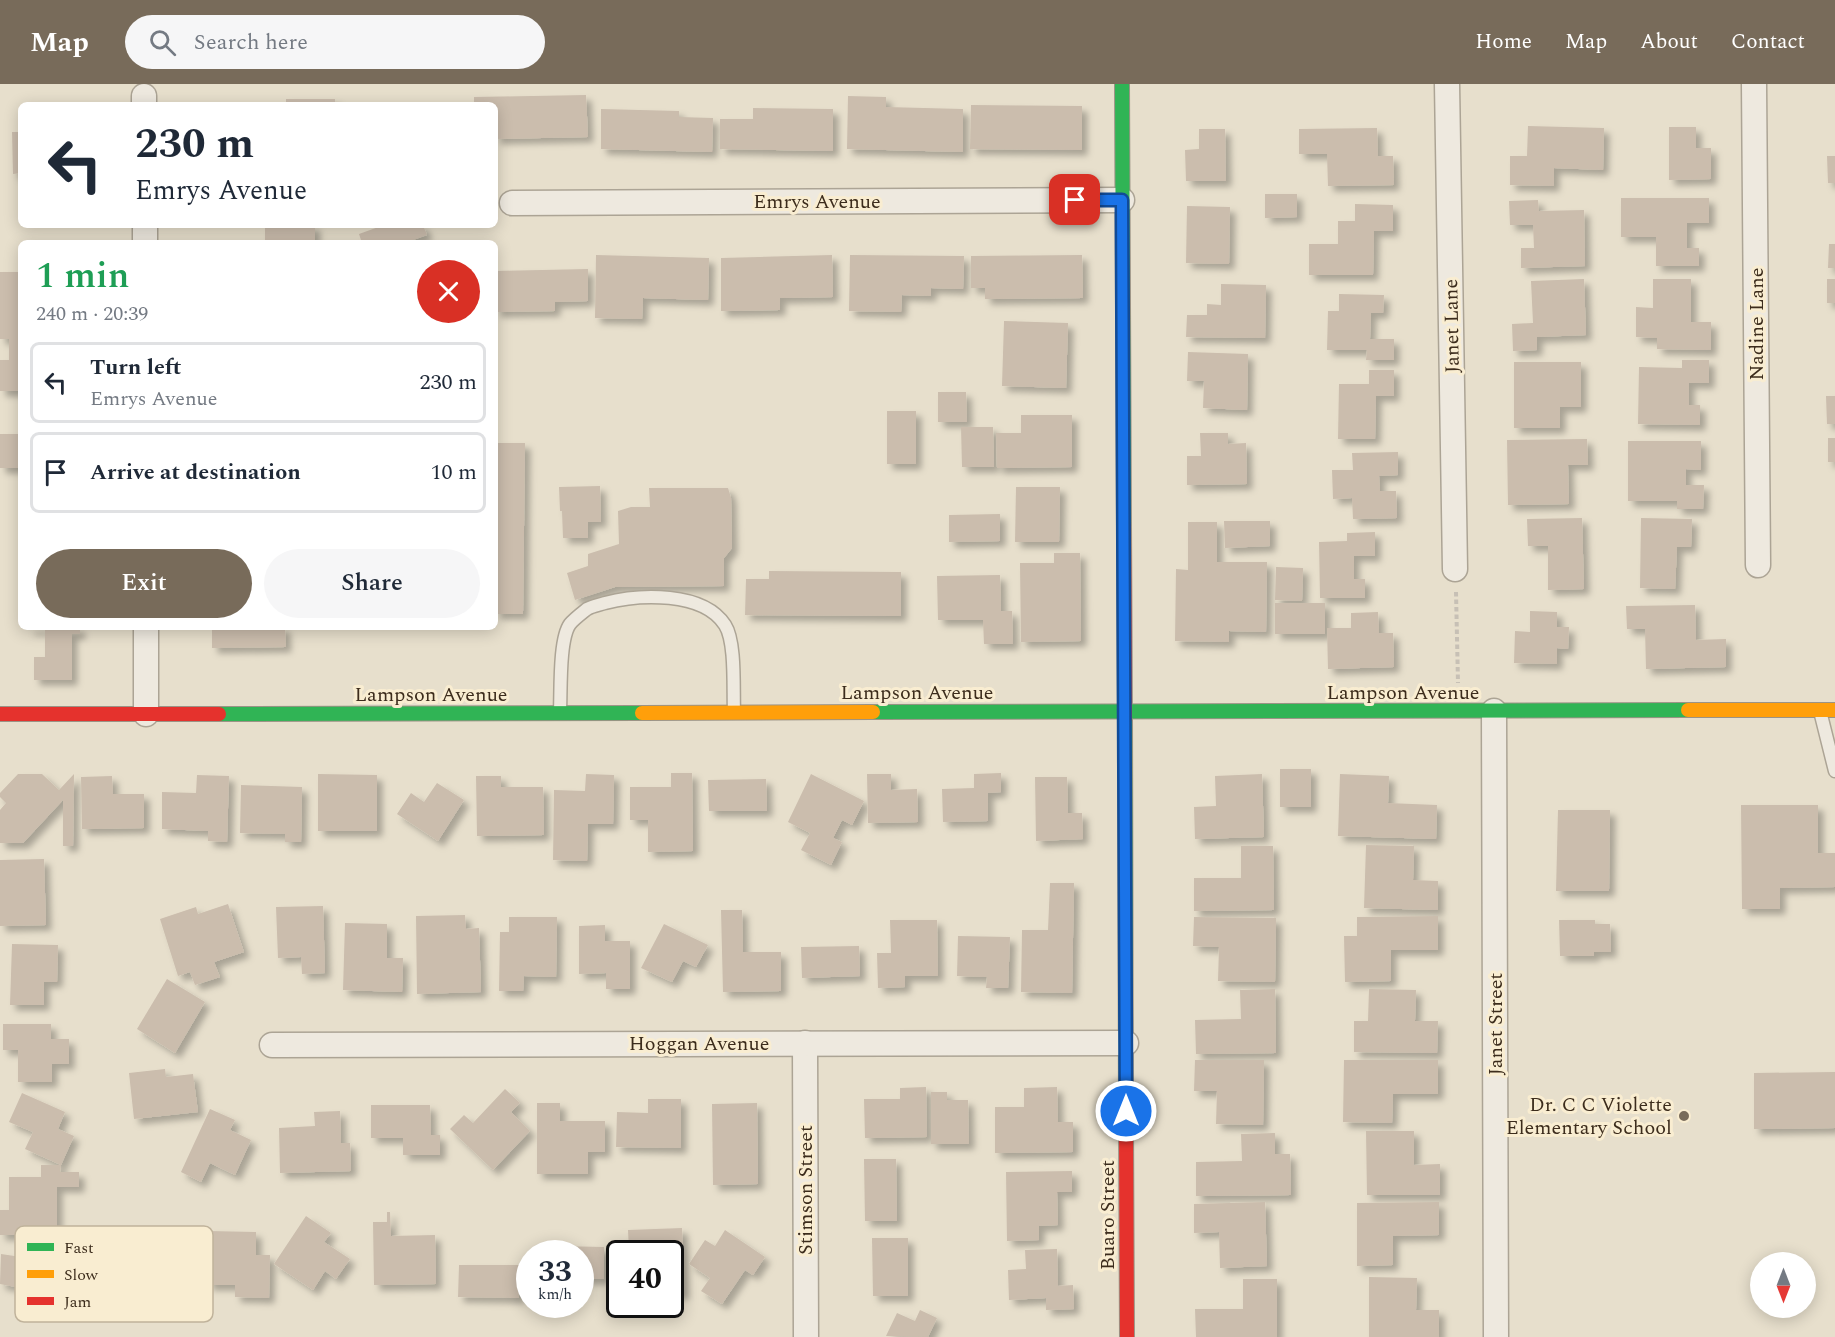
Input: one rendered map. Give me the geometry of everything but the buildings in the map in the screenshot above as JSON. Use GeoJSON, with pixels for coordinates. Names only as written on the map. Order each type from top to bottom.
{"type":"FeatureCollection","features":[{"type":"Feature","properties":{"kind":"street","name":"Buaro Street"},"geometry":{"type":"LineString","coordinates":[[1122,84],[1127,1337]]}},
{"type":"Feature","properties":{"kind":"street","name":"Janet Lane"},"geometry":{"type":"LineString","coordinates":[[1447,84],[1455,569]]}},
{"type":"Feature","properties":{"kind":"street","name":"Nadine Lane"},"geometry":{"type":"LineString","coordinates":[[1754,84],[1758,565]]}},
{"type":"Feature","properties":{"kind":"street","name":"Emrys Avenue"},"geometry":{"type":"LineString","coordinates":[[512,202],[1122,200]]}},
{"type":"Feature","properties":{"kind":"street"},"geometry":{"type":"LineString","coordinates":[[146,630],[147,714]]}},
{"type":"Feature","properties":{"kind":"street","name":"Lampson Avenue"},"geometry":{"type":"LineString","coordinates":[[0,714],[1835,710]]}},
{"type":"Feature","properties":{"kind":"street","name":"Janet Street"},"geometry":{"type":"LineString","coordinates":[[1494,711],[1496,1337]]}},
{"type":"Feature","properties":{"kind":"street","name":"Stimson Street"},"geometry":{"type":"LineString","coordinates":[[805,1043],[806,1337]]}},
{"type":"Feature","properties":{"kind":"street","name":"Hoggan Avenue"},"geometry":{"type":"LineString","coordinates":[[272,1045],[1126,1043]]}},
{"type":"Feature","properties":{"kind":"lane"},"geometry":{"type":"LineString","coordinates":[[560,713],[563,639],[569,625],[589,608],[625,598],[670,598],[694,602],[713,613],[724,624],[731,638],[734,712]]}},
{"type":"Feature","properties":{"kind":"lane"},"geometry":{"type":"LineString","coordinates":[[1820,710],[1835,771]]}},
{"type":"Feature","properties":{"kind":"path"},"geometry":{"type":"LineString","coordinates":[[1455,569],[1458,711]]}},
{"type":"Feature","properties":{"kind":"traffic: fast"},"geometry":{"type":"LineString","coordinates":[[1122,84],[1124,526]]}},
{"type":"Feature","properties":{"kind":"traffic: fast"},"geometry":{"type":"LineString","coordinates":[[873,712],[1688,710]]}},
{"type":"Feature","properties":{"kind":"traffic: fast"},"geometry":{"type":"LineString","coordinates":[[219,714],[642,713]]}},
{"type":"Feature","properties":{"kind":"traffic: fast"},"geometry":{"type":"LineString","coordinates":[[1125,718],[1126,1121]]}},
{"type":"Feature","properties":{"kind":"traffic: slow"},"geometry":{"type":"LineString","coordinates":[[1688,710],[1835,710]]}},
{"type":"Feature","properties":{"kind":"traffic: slow"},"geometry":{"type":"LineString","coordinates":[[642,713],[873,712]]}},
{"type":"Feature","properties":{"kind":"traffic: jam"},"geometry":{"type":"LineString","coordinates":[[1124,526],[1125,718]]}},
{"type":"Feature","properties":{"kind":"traffic: jam"},"geometry":{"type":"LineString","coordinates":[[0,714],[219,714]]}},
{"type":"Feature","properties":{"kind":"traffic: jam"},"geometry":{"type":"LineString","coordinates":[[1126,1121],[1127,1337]]}},
{"type":"Feature","properties":{"kind":"place","name":"Dr. C C Violette Elementary School"},"geometry":{"type":"Point","coordinates":[1684,1116]}},
{"type":"Feature","properties":{"kind":"route"},"geometry":{"type":"LineString","coordinates":[[1075,200],[1122,200],[1126,1111]]}}]}
